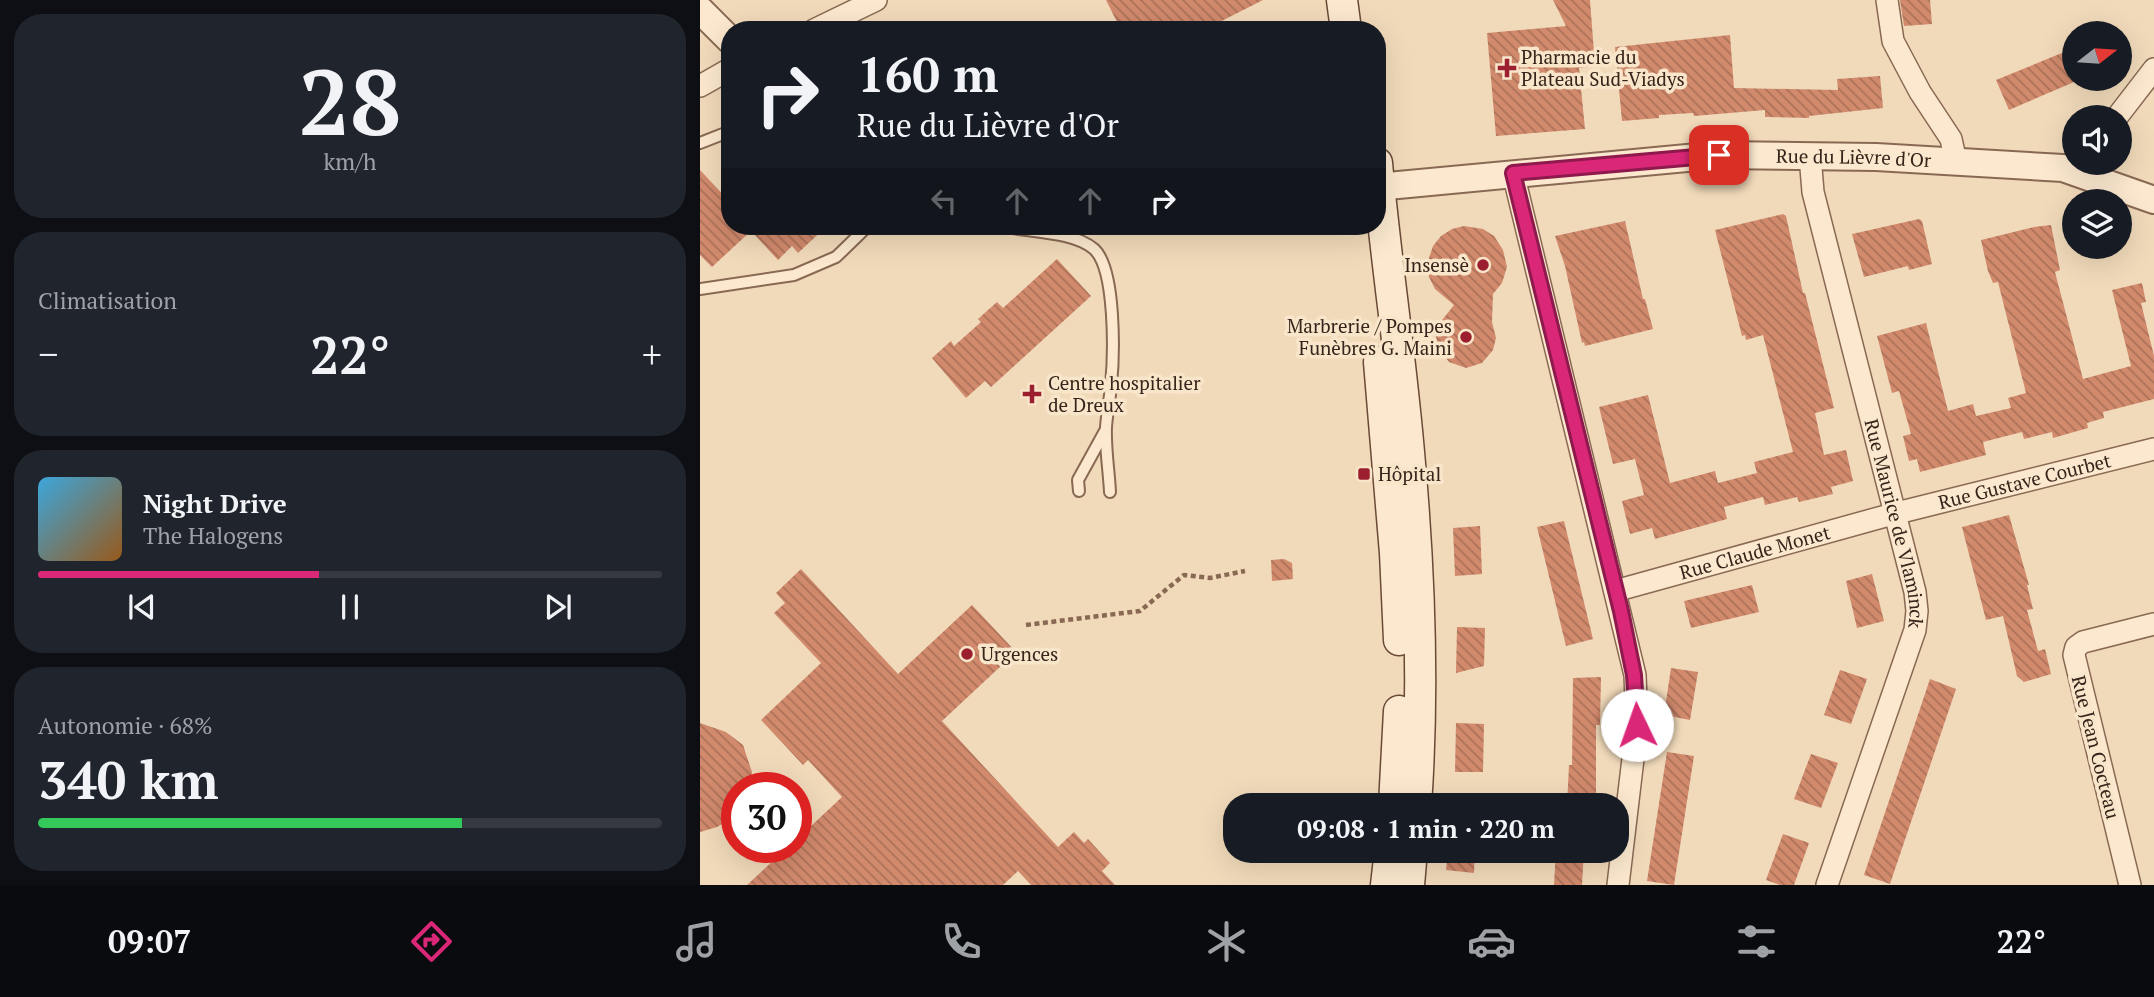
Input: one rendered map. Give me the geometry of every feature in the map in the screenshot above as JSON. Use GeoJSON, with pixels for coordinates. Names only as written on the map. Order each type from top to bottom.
{"type":"FeatureCollection","features":[{"type":"Feature","properties":{"kind":"main road"},"geometry":{"type":"LineString","coordinates":[[1342,0],[1345,21]]}},
{"type":"Feature","properties":{"kind":"main road"},"geometry":{"type":"LineString","coordinates":[[1363,0],[1365,21]]}},
{"type":"Feature","properties":{"kind":"main road"},"geometry":{"type":"LineString","coordinates":[[1366,235],[1388,459],[1397,592],[1400,672],[1395,793]]}},
{"type":"Feature","properties":{"kind":"main road"},"geometry":{"type":"LineString","coordinates":[[1384,235],[1417,553],[1419,704],[1416,793]]}},
{"type":"Feature","properties":{"kind":"main road"},"geometry":{"type":"LineString","coordinates":[[1386,885],[1389,863]]}},
{"type":"Feature","properties":{"kind":"main road"},"geometry":{"type":"LineString","coordinates":[[1409,885],[1411,863]]}},
{"type":"Feature","properties":{"kind":"street"},"geometry":{"type":"LineString","coordinates":[[844,21],[876,0]]}},
{"type":"Feature","properties":{"kind":"street"},"geometry":{"type":"LineString","coordinates":[[1887,0],[1893,41],[1920,92],[1951,139],[1956,162]]}},
{"type":"Feature","properties":{"kind":"street"},"geometry":{"type":"LineString","coordinates":[[700,10],[721,31]]}},
{"type":"Feature","properties":{"kind":"street"},"geometry":{"type":"LineString","coordinates":[[2126,105],[2154,69]]}},
{"type":"Feature","properties":{"kind":"street"},"geometry":{"type":"LineString","coordinates":[[700,86],[721,74]]}},
{"type":"Feature","properties":{"kind":"street","name":"Rue du Lièvre d'Or"},"geometry":{"type":"LineString","coordinates":[[1386,178],[1513,173],[1719,155],[1876,157],[2062,167]]}},
{"type":"Feature","properties":{"kind":"street","name":"Rue Maurice de Vlaminck"},"geometry":{"type":"LineString","coordinates":[[1810,156],[1813,192],[1917,603],[1915,630],[1827,885]]}},
{"type":"Feature","properties":{"kind":"street"},"geometry":{"type":"LineString","coordinates":[[1513,173],[1634,675],[1637,725],[1618,885]]}},
{"type":"Feature","properties":{"kind":"street","name":"Rue du Lièvre d'Or"},"geometry":{"type":"LineString","coordinates":[[2099,175],[2154,200]]}},
{"type":"Feature","properties":{"kind":"street","name":"Rue Gustave Courbet"},"geometry":{"type":"LineString","coordinates":[[1893,514],[2154,449]]}},
{"type":"Feature","properties":{"kind":"street","name":"Rue Claude Monet"},"geometry":{"type":"LineString","coordinates":[[1615,591],[1893,514]]}},
{"type":"Feature","properties":{"kind":"street","name":"Rue Jean Cocteau"},"geometry":{"type":"LineString","coordinates":[[2130,885],[2074,655],[2076,647],[2083,642],[2154,624]]}},
{"type":"Feature","properties":{"kind":"lane"},"geometry":{"type":"LineString","coordinates":[[700,143],[721,135]]}},
{"type":"Feature","properties":{"kind":"lane"},"geometry":{"type":"LineString","coordinates":[[700,289],[794,275],[835,257],[858,235]]}},
{"type":"Feature","properties":{"kind":"lane"},"geometry":{"type":"LineString","coordinates":[[1056,235],[1068,237],[1094,249],[1103,260],[1111,296],[1112,383],[1106,428],[1110,492]]}},
{"type":"Feature","properties":{"kind":"lane"},"geometry":{"type":"LineString","coordinates":[[1079,491],[1078,480],[1106,428]]}},
{"type":"Feature","properties":{"kind":"lane"},"geometry":{"type":"LineString","coordinates":[[1396,885],[1398,863]]}},
{"type":"Feature","properties":{"kind":"path"},"geometry":{"type":"LineString","coordinates":[[1026,625],[1140,611],[1184,575],[1210,578],[1245,571]]}},
{"type":"Feature","properties":{"kind":"building"},"geometry":{"type":"Polygon","coordinates":[[[1106,0],[1263,0],[1222,21],[1116,21],[1106,0]]]}},
{"type":"Feature","properties":{"kind":"building"},"geometry":{"type":"Polygon","coordinates":[[[1553,0],[1590,0],[1595,66],[1579,68],[1585,129],[1496,136],[1487,33],[1566,26],[1553,0]]]}},
{"type":"Feature","properties":{"kind":"building"},"geometry":{"type":"Polygon","coordinates":[[[1900,0],[1930,0],[1932,24],[1904,26],[1900,0]]]}},
{"type":"Feature","properties":{"kind":"building"},"geometry":{"type":"Polygon","coordinates":[[[1730,35],[1734,88],[1838,90],[1837,79],[1880,76],[1883,108],[1809,118],[1765,117],[1765,110],[1694,116],[1693,113],[1659,115],[1659,118],[1622,121],[1615,47],[1730,35]]]}},
{"type":"Feature","properties":{"kind":"building"},"geometry":{"type":"Polygon","coordinates":[[[2062,53],[2062,87],[2009,110],[1996,80],[2062,53]]]}},
{"type":"Feature","properties":{"kind":"building"},"geometry":{"type":"Polygon","coordinates":[[[700,170],[721,192],[721,235],[747,235],[712,267],[700,255],[700,170]]]}},
{"type":"Feature","properties":{"kind":"building"},"geometry":{"type":"Polygon","coordinates":[[[1783,214],[1786,216],[1803,293],[1834,408],[1815,413],[1824,455],[1846,450],[1853,481],[1831,487],[1833,494],[1799,502],[1797,497],[1765,505],[1763,497],[1724,507],[1727,519],[1655,539],[1652,528],[1630,534],[1622,501],[1644,495],[1635,459],[1613,464],[1599,407],[1648,395],[1670,483],[1715,471],[1718,483],[1757,473],[1754,462],[1793,452],[1763,335],[1746,340],[1745,335],[1742,336],[1715,230],[1783,214]]]}},
{"type":"Feature","properties":{"kind":"building"},"geometry":{"type":"Polygon","coordinates":[[[1919,219],[1922,221],[1932,264],[1909,270],[1908,266],[1864,277],[1852,234],[1919,219]]]}},
{"type":"Feature","properties":{"kind":"building"},"geometry":{"type":"Polygon","coordinates":[[[1625,221],[1643,299],[1653,329],[1585,346],[1584,342],[1582,343],[1565,266],[1555,236],[1625,221]]]}},
{"type":"Feature","properties":{"kind":"building"},"geometry":{"type":"Polygon","coordinates":[[[2051,225],[2060,270],[2055,272],[2083,379],[2131,366],[2112,290],[2142,283],[2146,302],[2141,303],[2154,356],[2154,399],[2103,412],[2104,418],[2087,423],[2088,428],[2053,438],[2052,432],[2024,439],[2022,432],[1983,442],[1986,455],[1920,472],[1917,459],[1909,461],[1903,436],[1911,434],[1899,391],[1892,393],[1877,336],[1926,323],[1948,411],[1973,404],[1976,416],[2011,408],[2008,398],[2026,393],[1998,282],[1993,283],[1988,271],[1981,240],[2051,225]]]}},
{"type":"Feature","properties":{"kind":"building"},"geometry":{"type":"Polygon","coordinates":[[[1464,226],[1483,229],[1494,236],[1503,250],[1507,267],[1502,283],[1493,294],[1492,322],[1496,338],[1493,350],[1482,363],[1466,368],[1449,362],[1438,348],[1436,336],[1439,324],[1454,305],[1435,289],[1427,264],[1433,246],[1441,236],[1464,226]]]}},
{"type":"Feature","properties":{"kind":"building"},"geometry":{"type":"Polygon","coordinates":[[[755,235],[817,235],[798,253],[792,246],[778,260],[755,235]]]}},
{"type":"Feature","properties":{"kind":"building"},"geometry":{"type":"Polygon","coordinates":[[[1057,259],[1091,296],[991,387],[985,381],[966,398],[932,358],[951,341],[954,346],[981,322],[978,319],[997,302],[1003,308],[1057,259]]]}},
{"type":"Feature","properties":{"kind":"building"},"geometry":{"type":"Polygon","coordinates":[[[2009,515],[2029,585],[2033,609],[2027,610],[2038,651],[2045,649],[2051,674],[2024,682],[2017,676],[2003,616],[1986,620],[1962,527],[2009,515]]]}},
{"type":"Feature","properties":{"kind":"building"},"geometry":{"type":"Polygon","coordinates":[[[1564,521],[1593,639],[1566,646],[1537,527],[1564,521]]]}},
{"type":"Feature","properties":{"kind":"building"},"geometry":{"type":"Polygon","coordinates":[[[1480,526],[1482,574],[1455,576],[1453,528],[1480,526]]]}},
{"type":"Feature","properties":{"kind":"building"},"geometry":{"type":"Polygon","coordinates":[[[1284,559],[1292,563],[1293,579],[1272,581],[1271,560],[1284,559]]]}},
{"type":"Feature","properties":{"kind":"building"},"geometry":{"type":"Polygon","coordinates":[[[801,569],[898,674],[972,605],[1016,652],[942,721],[1058,847],[1074,832],[1084,843],[1088,839],[1110,863],[1102,871],[1115,885],[1031,885],[1018,871],[1003,885],[747,885],[771,863],[812,863],[812,825],[842,797],[808,760],[803,765],[761,720],[821,663],[774,613],[785,603],[776,593],[801,569]]]}},
{"type":"Feature","properties":{"kind":"building"},"geometry":{"type":"Polygon","coordinates":[[[1872,574],[1884,621],[1857,628],[1846,581],[1872,574]]]}},
{"type":"Feature","properties":{"kind":"building"},"geometry":{"type":"Polygon","coordinates":[[[1752,585],[1759,612],[1691,628],[1684,601],[1752,585]]]}},
{"type":"Feature","properties":{"kind":"building"},"geometry":{"type":"Polygon","coordinates":[[[1457,627],[1485,628],[1484,666],[1456,673],[1457,627]]]}},
{"type":"Feature","properties":{"kind":"building"},"geometry":{"type":"Polygon","coordinates":[[[1671,668],[1698,672],[1690,720],[1664,715],[1671,668]]]}},
{"type":"Feature","properties":{"kind":"building"},"geometry":{"type":"Polygon","coordinates":[[[1840,670],[1867,679],[1851,724],[1824,715],[1840,670]]]}},
{"type":"Feature","properties":{"kind":"building"},"geometry":{"type":"Polygon","coordinates":[[[1601,677],[1600,725],[1596,725],[1596,793],[1568,793],[1569,765],[1572,765],[1573,678],[1601,677]]]}},
{"type":"Feature","properties":{"kind":"building"},"geometry":{"type":"Polygon","coordinates":[[[1930,679],[1956,689],[1890,884],[1864,875],[1930,679]]]}},
{"type":"Feature","properties":{"kind":"building"},"geometry":{"type":"Polygon","coordinates":[[[700,723],[726,732],[743,745],[752,772],[721,772],[721,825],[700,832],[700,723]]]}},
{"type":"Feature","properties":{"kind":"building"},"geometry":{"type":"Polygon","coordinates":[[[1456,723],[1484,724],[1483,772],[1455,772],[1456,723]]]}},
{"type":"Feature","properties":{"kind":"building"},"geometry":{"type":"Polygon","coordinates":[[[1667,752],[1694,756],[1674,885],[1647,881],[1667,752]]]}},
{"type":"Feature","properties":{"kind":"building"},"geometry":{"type":"Polygon","coordinates":[[[1811,754],[1838,763],[1821,808],[1794,799],[1811,754]]]}},
{"type":"Feature","properties":{"kind":"building"},"geometry":{"type":"Polygon","coordinates":[[[1783,834],[1809,843],[1794,885],[1780,885],[1766,880],[1783,834]]]}},
{"type":"Feature","properties":{"kind":"building"},"geometry":{"type":"Polygon","coordinates":[[[1447,863],[1474,863],[1474,873],[1446,870],[1447,863]]]}},
{"type":"Feature","properties":{"kind":"building"},"geometry":{"type":"Polygon","coordinates":[[[1555,863],[1583,863],[1582,885],[1554,885],[1555,863]]]}},
{"type":"Feature","properties":{"kind":"place","name":"Pharmacie du Plateau Sud-Viadys"},"geometry":{"type":"Point","coordinates":[1507,68]}},
{"type":"Feature","properties":{"kind":"place","name":"Insensè"},"geometry":{"type":"Point","coordinates":[1483,265]}},
{"type":"Feature","properties":{"kind":"place","name":"Marbrerie / Pompes Funèbres G. Maini"},"geometry":{"type":"Point","coordinates":[1466,337]}},
{"type":"Feature","properties":{"kind":"place","name":"Centre hospitalier de Dreux"},"geometry":{"type":"Point","coordinates":[1032,394]}},
{"type":"Feature","properties":{"kind":"place","name":"Hôpital"},"geometry":{"type":"Point","coordinates":[1364,474]}},
{"type":"Feature","properties":{"kind":"place","name":"Urgences"},"geometry":{"type":"Point","coordinates":[967,654]}},
{"type":"Feature","properties":{"kind":"route"},"geometry":{"type":"LineString","coordinates":[[1637,725],[1634,675],[1621,611],[1513,173],[1719,155]]}}]}
